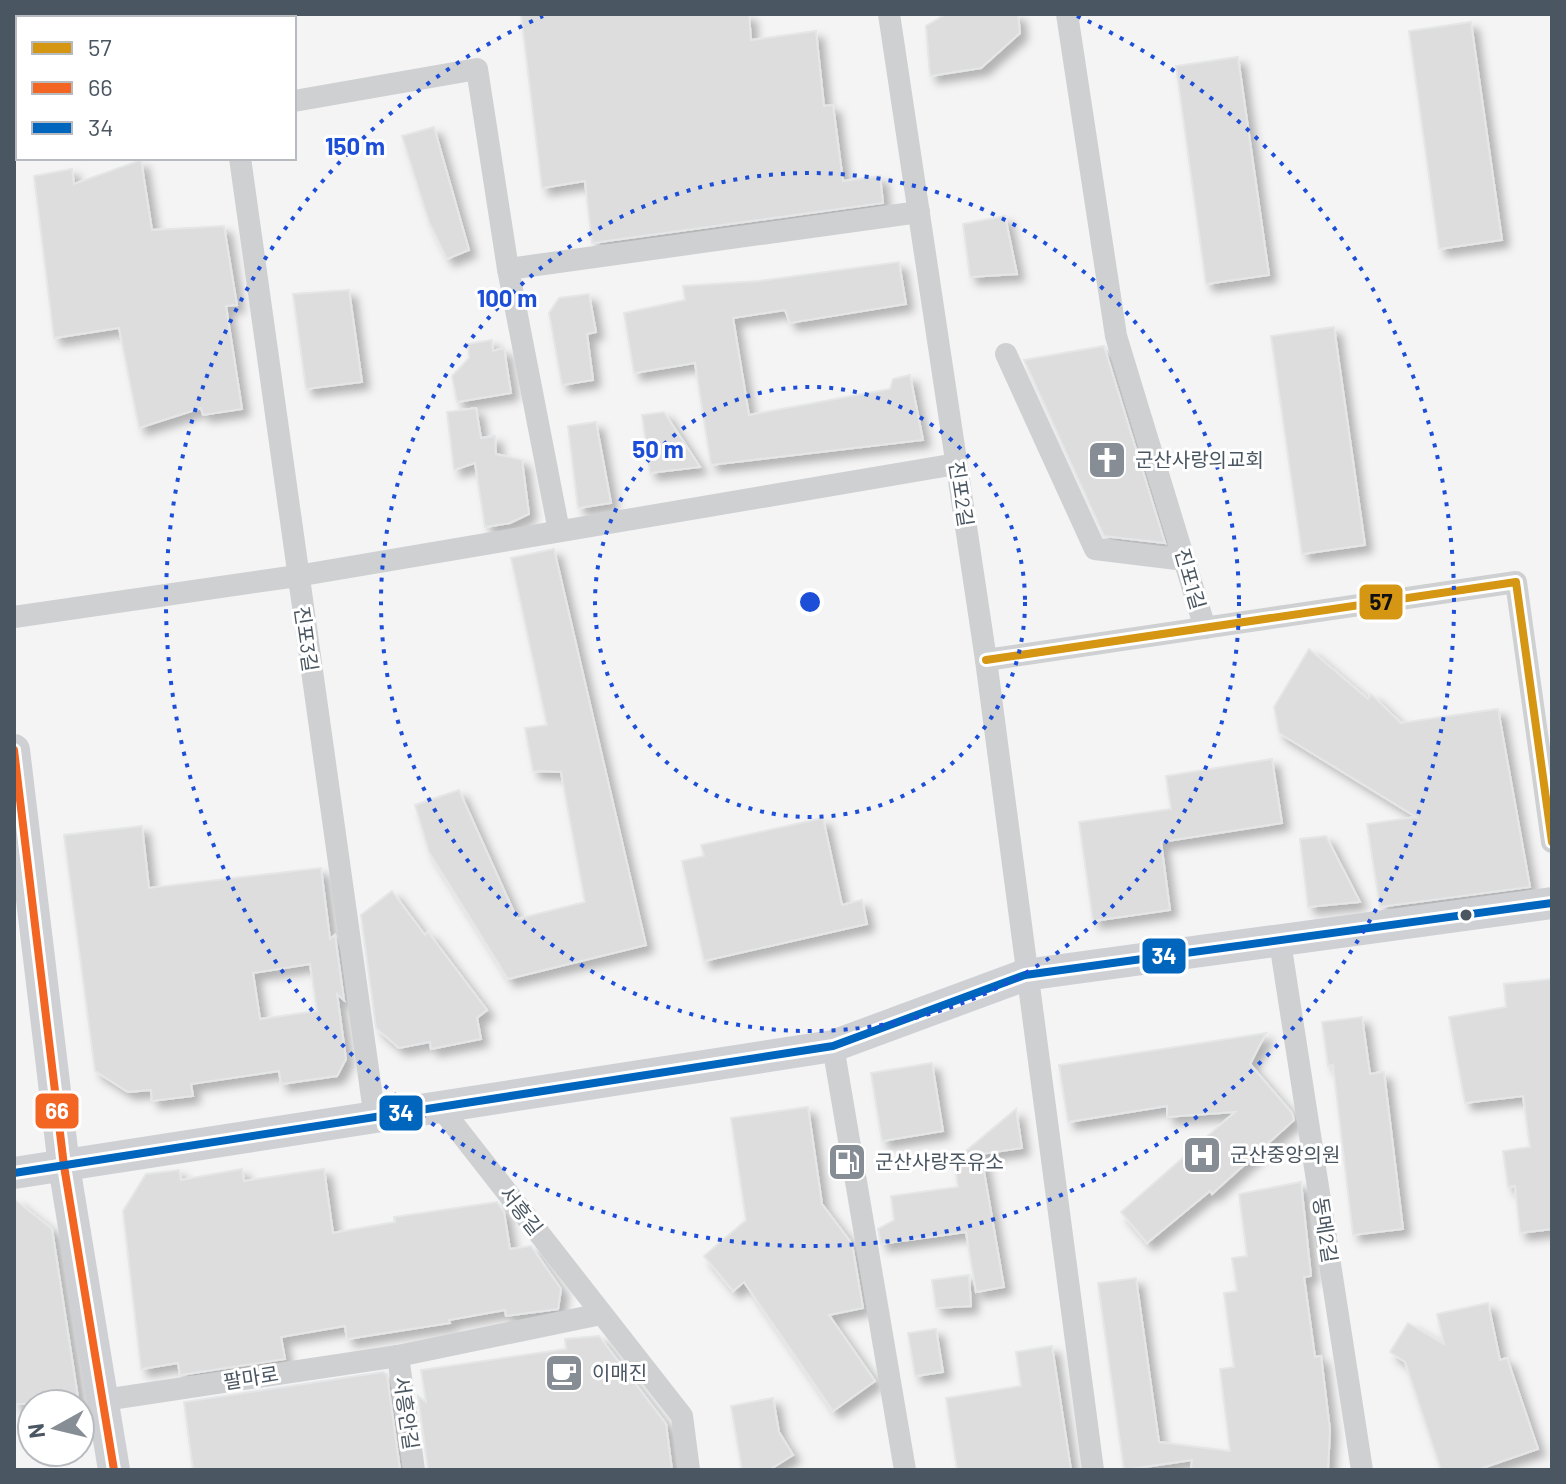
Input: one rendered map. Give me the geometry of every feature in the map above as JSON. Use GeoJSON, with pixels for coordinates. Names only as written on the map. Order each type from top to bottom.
{"type":"FeatureCollection","features":[{"type":"Feature","properties":{"kind":"street","name":"진포2길"},"geometry":{"type":"LineString","coordinates":[[889,14],[986,660],[1025,975],[1093,1470]]}},
{"type":"Feature","properties":{"kind":"street","name":"진포1길"},"geometry":{"type":"LineString","coordinates":[[1067,14],[1116,336],[1205,628],[1516,582],[1552,842]]}},
{"type":"Feature","properties":{"kind":"street"},"geometry":{"type":"LineString","coordinates":[[296,101],[477,69],[508,269],[559,531]]}},
{"type":"Feature","properties":{"kind":"street","name":"진포3길"},"geometry":{"type":"LineString","coordinates":[[240,160],[375,1119]]}},
{"type":"Feature","properties":{"kind":"street"},"geometry":{"type":"LineString","coordinates":[[508,269],[919,212]]}},
{"type":"Feature","properties":{"kind":"street"},"geometry":{"type":"LineString","coordinates":[[1006,354],[1095,549],[1185,560]]}},
{"type":"Feature","properties":{"kind":"street"},"geometry":{"type":"LineString","coordinates":[[14,617],[297,576],[956,464]]}},
{"type":"Feature","properties":{"kind":"street"},"geometry":{"type":"LineString","coordinates":[[986,660],[1205,628]]}},
{"type":"Feature","properties":{"kind":"street"},"geometry":{"type":"LineString","coordinates":[[14,750],[64,1166],[114,1470]]}},
{"type":"Feature","properties":{"kind":"street"},"geometry":{"type":"LineString","coordinates":[[14,1173],[833,1046],[1025,975],[1552,903]]}},
{"type":"Feature","properties":{"kind":"street","name":"동메2길"},"geometry":{"type":"LineString","coordinates":[[1280,942],[1362,1470]]}},
{"type":"Feature","properties":{"kind":"street"},"geometry":{"type":"LineString","coordinates":[[833,1046],[905,1470]]}},
{"type":"Feature","properties":{"kind":"street","name":"서흥길"},"geometry":{"type":"LineString","coordinates":[[441,1108],[682,1416],[689,1470]]}},
{"type":"Feature","properties":{"kind":"street"},"geometry":{"type":"LineString","coordinates":[[398,1356],[601,1314]]}},
{"type":"Feature","properties":{"kind":"street","name":"팔마로"},"geometry":{"type":"LineString","coordinates":[[104,1400],[398,1356]]}},
{"type":"Feature","properties":{"kind":"street","name":"서흥안길"},"geometry":{"type":"LineString","coordinates":[[398,1356],[414,1470]]}},
{"type":"Feature","properties":{"kind":"building"},"geometry":{"type":"Polygon","coordinates":[[[521,14],[749,14],[751,40],[816,31],[824,106],[833,105],[843,181],[880,176],[883,203],[592,243],[585,181],[542,188],[521,14]]]}},
{"type":"Feature","properties":{"kind":"building"},"geometry":{"type":"Polygon","coordinates":[[[946,14],[1018,14],[1020,33],[981,68],[930,76],[926,26],[946,14]]]}},
{"type":"Feature","properties":{"kind":"building"},"geometry":{"type":"Polygon","coordinates":[[[1471,22],[1502,240],[1439,249],[1409,31],[1471,22]]]}},
{"type":"Feature","properties":{"kind":"building"},"geometry":{"type":"Polygon","coordinates":[[[1238,57],[1269,275],[1206,284],[1176,66],[1238,57]]]}},
{"type":"Feature","properties":{"kind":"building"},"geometry":{"type":"Polygon","coordinates":[[[434,127],[469,250],[447,259],[429,222],[402,136],[434,127]]]}},
{"type":"Feature","properties":{"kind":"building"},"geometry":{"type":"Polygon","coordinates":[[[141,160],[152,230],[224,226],[237,305],[226,306],[242,409],[203,415],[201,408],[139,428],[119,328],[54,338],[34,176],[72,169],[74,184],[141,160]]]}},
{"type":"Feature","properties":{"kind":"building"},"geometry":{"type":"Polygon","coordinates":[[[1005,216],[1017,274],[970,277],[963,224],[1005,216]]]}},
{"type":"Feature","properties":{"kind":"building"},"geometry":{"type":"Polygon","coordinates":[[[899,262],[906,304],[790,323],[785,310],[733,318],[749,415],[890,389],[893,379],[910,375],[923,440],[711,465],[695,363],[634,373],[624,313],[685,300],[683,286],[759,281],[899,262]]]}},
{"type":"Feature","properties":{"kind":"building"},"geometry":{"type":"Polygon","coordinates":[[[349,290],[362,382],[306,389],[293,294],[349,290]]]}},
{"type":"Feature","properties":{"kind":"building"},"geometry":{"type":"Polygon","coordinates":[[[589,294],[596,332],[587,334],[593,380],[562,385],[549,313],[559,298],[589,294]]]}},
{"type":"Feature","properties":{"kind":"building"},"geometry":{"type":"Polygon","coordinates":[[[1334,327],[1365,545],[1302,554],[1271,336],[1334,327]]]}},
{"type":"Feature","properties":{"kind":"building"},"geometry":{"type":"Polygon","coordinates":[[[492,340],[493,351],[504,348],[511,393],[457,402],[452,376],[469,358],[468,344],[492,340]]]}},
{"type":"Feature","properties":{"kind":"building"},"geometry":{"type":"Polygon","coordinates":[[[1104,346],[1165,543],[1104,536],[1024,360],[1104,346]]]}},
{"type":"Feature","properties":{"kind":"building"},"geometry":{"type":"Polygon","coordinates":[[[476,408],[481,438],[495,436],[496,454],[522,460],[529,514],[510,523],[485,527],[475,463],[454,470],[447,412],[476,408]]]}},
{"type":"Feature","properties":{"kind":"building"},"geometry":{"type":"Polygon","coordinates":[[[664,412],[700,467],[650,473],[642,415],[664,412]]]}},
{"type":"Feature","properties":{"kind":"building"},"geometry":{"type":"Polygon","coordinates":[[[596,422],[611,503],[578,508],[568,426],[596,422]]]}},
{"type":"Feature","properties":{"kind":"building"},"geometry":{"type":"Polygon","coordinates":[[[554,549],[646,945],[508,979],[429,852],[415,805],[459,790],[517,919],[585,902],[561,772],[533,771],[525,728],[547,725],[511,558],[554,549]]]}},
{"type":"Feature","properties":{"kind":"building"},"geometry":{"type":"Polygon","coordinates":[[[1309,649],[1368,699],[1371,694],[1401,723],[1498,709],[1530,887],[1380,907],[1367,824],[1416,817],[1279,733],[1274,707],[1309,649]]]}},
{"type":"Feature","properties":{"kind":"building"},"geometry":{"type":"Polygon","coordinates":[[[1272,759],[1282,823],[1161,842],[1170,910],[1093,921],[1079,822],[1171,809],[1166,776],[1272,759]]]}},
{"type":"Feature","properties":{"kind":"building"},"geometry":{"type":"Polygon","coordinates":[[[823,818],[842,905],[862,900],[867,924],[704,961],[682,861],[704,856],[701,845],[823,818]]]}},
{"type":"Feature","properties":{"kind":"building"},"geometry":{"type":"Polygon","coordinates":[[[142,826],[149,888],[321,868],[330,939],[335,935],[344,1000],[337,994],[346,1059],[337,1076],[281,1084],[279,1071],[191,1084],[193,1096],[152,1101],[151,1090],[128,1092],[95,1071],[64,835],[142,826]],[[310,964],[253,973],[260,1019],[317,1011],[310,964]]]}},
{"type":"Feature","properties":{"kind":"building"},"geometry":{"type":"Polygon","coordinates":[[[1326,836],[1360,902],[1308,907],[1300,839],[1326,836]]]}},
{"type":"Feature","properties":{"kind":"building"},"geometry":{"type":"Polygon","coordinates":[[[392,891],[425,935],[428,932],[487,1010],[477,1018],[481,1039],[431,1049],[430,1042],[399,1048],[376,1028],[361,915],[392,891]]]}},
{"type":"Feature","properties":{"kind":"building"},"geometry":{"type":"Polygon","coordinates":[[[1552,979],[1552,1229],[1520,1233],[1515,1186],[1508,1187],[1503,1151],[1530,1147],[1523,1096],[1465,1103],[1449,1017],[1506,1007],[1504,984],[1552,979]]]}},
{"type":"Feature","properties":{"kind":"building"},"geometry":{"type":"Polygon","coordinates":[[[1362,1017],[1370,1074],[1384,1072],[1403,1229],[1353,1235],[1333,1065],[1328,1066],[1322,1022],[1362,1017]]]}},
{"type":"Feature","properties":{"kind":"building"},"geometry":{"type":"Polygon","coordinates":[[[1266,1033],[1250,1064],[1292,1113],[1294,1120],[1212,1194],[1210,1191],[1147,1243],[1121,1212],[1235,1112],[1167,1117],[1167,1106],[1068,1122],[1059,1065],[1266,1033]]]}},
{"type":"Feature","properties":{"kind":"building"},"geometry":{"type":"Polygon","coordinates":[[[932,1063],[943,1131],[882,1141],[871,1073],[932,1063]]]}},
{"type":"Feature","properties":{"kind":"building"},"geometry":{"type":"Polygon","coordinates":[[[808,1107],[822,1204],[852,1244],[863,1308],[829,1315],[875,1381],[833,1411],[744,1282],[733,1291],[704,1256],[746,1220],[731,1118],[808,1107]]]}},
{"type":"Feature","properties":{"kind":"building"},"geometry":{"type":"Polygon","coordinates":[[[1016,1109],[1022,1148],[981,1154],[1004,1287],[976,1292],[966,1232],[881,1244],[878,1229],[894,1220],[891,1196],[958,1187],[954,1161],[1016,1109]]]}},
{"type":"Feature","properties":{"kind":"building"},"geometry":{"type":"Polygon","coordinates":[[[242,1169],[244,1181],[324,1169],[333,1233],[395,1222],[394,1217],[497,1202],[504,1212],[510,1249],[531,1246],[561,1289],[558,1309],[506,1316],[505,1310],[449,1320],[450,1323],[347,1339],[345,1326],[281,1337],[285,1359],[180,1375],[178,1363],[141,1369],[123,1211],[146,1174],[179,1170],[181,1180],[242,1169]]]}},
{"type":"Feature","properties":{"kind":"building"},"geometry":{"type":"Polygon","coordinates":[[[1301,1182],[1311,1276],[1304,1277],[1315,1357],[1321,1356],[1330,1430],[1328,1470],[1191,1470],[1192,1460],[1124,1470],[1098,1283],[1136,1278],[1159,1442],[1230,1451],[1220,1369],[1234,1367],[1224,1293],[1237,1291],[1232,1258],[1247,1256],[1239,1194],[1301,1182]]]}},
{"type":"Feature","properties":{"kind":"building"},"geometry":{"type":"Polygon","coordinates":[[[14,1199],[52,1229],[77,1388],[16,1388],[14,1404],[14,1199]]]}},
{"type":"Feature","properties":{"kind":"building"},"geometry":{"type":"Polygon","coordinates":[[[969,1275],[971,1306],[936,1308],[932,1280],[969,1275]]]}},
{"type":"Feature","properties":{"kind":"building"},"geometry":{"type":"Polygon","coordinates":[[[1488,1303],[1500,1360],[1507,1358],[1538,1449],[1477,1470],[1441,1470],[1405,1362],[1390,1352],[1408,1323],[1444,1344],[1437,1314],[1488,1303]]]}},
{"type":"Feature","properties":{"kind":"building"},"geometry":{"type":"Polygon","coordinates":[[[936,1329],[943,1372],[915,1376],[908,1333],[936,1329]]]}},
{"type":"Feature","properties":{"kind":"building"},"geometry":{"type":"Polygon","coordinates":[[[599,1336],[666,1424],[672,1470],[428,1470],[418,1396],[426,1402],[421,1370],[566,1349],[565,1339],[599,1336]]]}},
{"type":"Feature","properties":{"kind":"building"},"geometry":{"type":"Polygon","coordinates":[[[1052,1346],[1071,1470],[957,1470],[946,1398],[1021,1386],[1016,1352],[1052,1346]]]}},
{"type":"Feature","properties":{"kind":"building"},"geometry":{"type":"Polygon","coordinates":[[[383,1372],[387,1375],[400,1470],[193,1470],[184,1402],[383,1372]]]}},
{"type":"Feature","properties":{"kind":"building"},"geometry":{"type":"Polygon","coordinates":[[[773,1398],[779,1432],[793,1455],[769,1470],[742,1470],[731,1406],[773,1398]]]}},
{"type":"Feature","properties":{"kind":"transit line","name":"57"},"geometry":{"type":"LineString","coordinates":[[986,660],[1516,582],[1552,842]]}},
{"type":"Feature","properties":{"kind":"transit line","name":"66"},"geometry":{"type":"LineString","coordinates":[[14,750],[64,1166],[114,1470]]}},
{"type":"Feature","properties":{"kind":"transit line","name":"34"},"geometry":{"type":"LineString","coordinates":[[14,1173],[833,1046],[1025,975],[1552,903]]}},
{"type":"Feature","properties":{"kind":"place","name":"군산사랑의교회"},"geometry":{"type":"Point","coordinates":[1107,460]}},
{"type":"Feature","properties":{"kind":"place","name":"군산중앙의원"},"geometry":{"type":"Point","coordinates":[1202,1155]}},
{"type":"Feature","properties":{"kind":"place","name":"군산사랑주유소"},"geometry":{"type":"Point","coordinates":[847,1162]}},
{"type":"Feature","properties":{"kind":"place","name":"이매진"},"geometry":{"type":"Point","coordinates":[564,1373]}}]}
